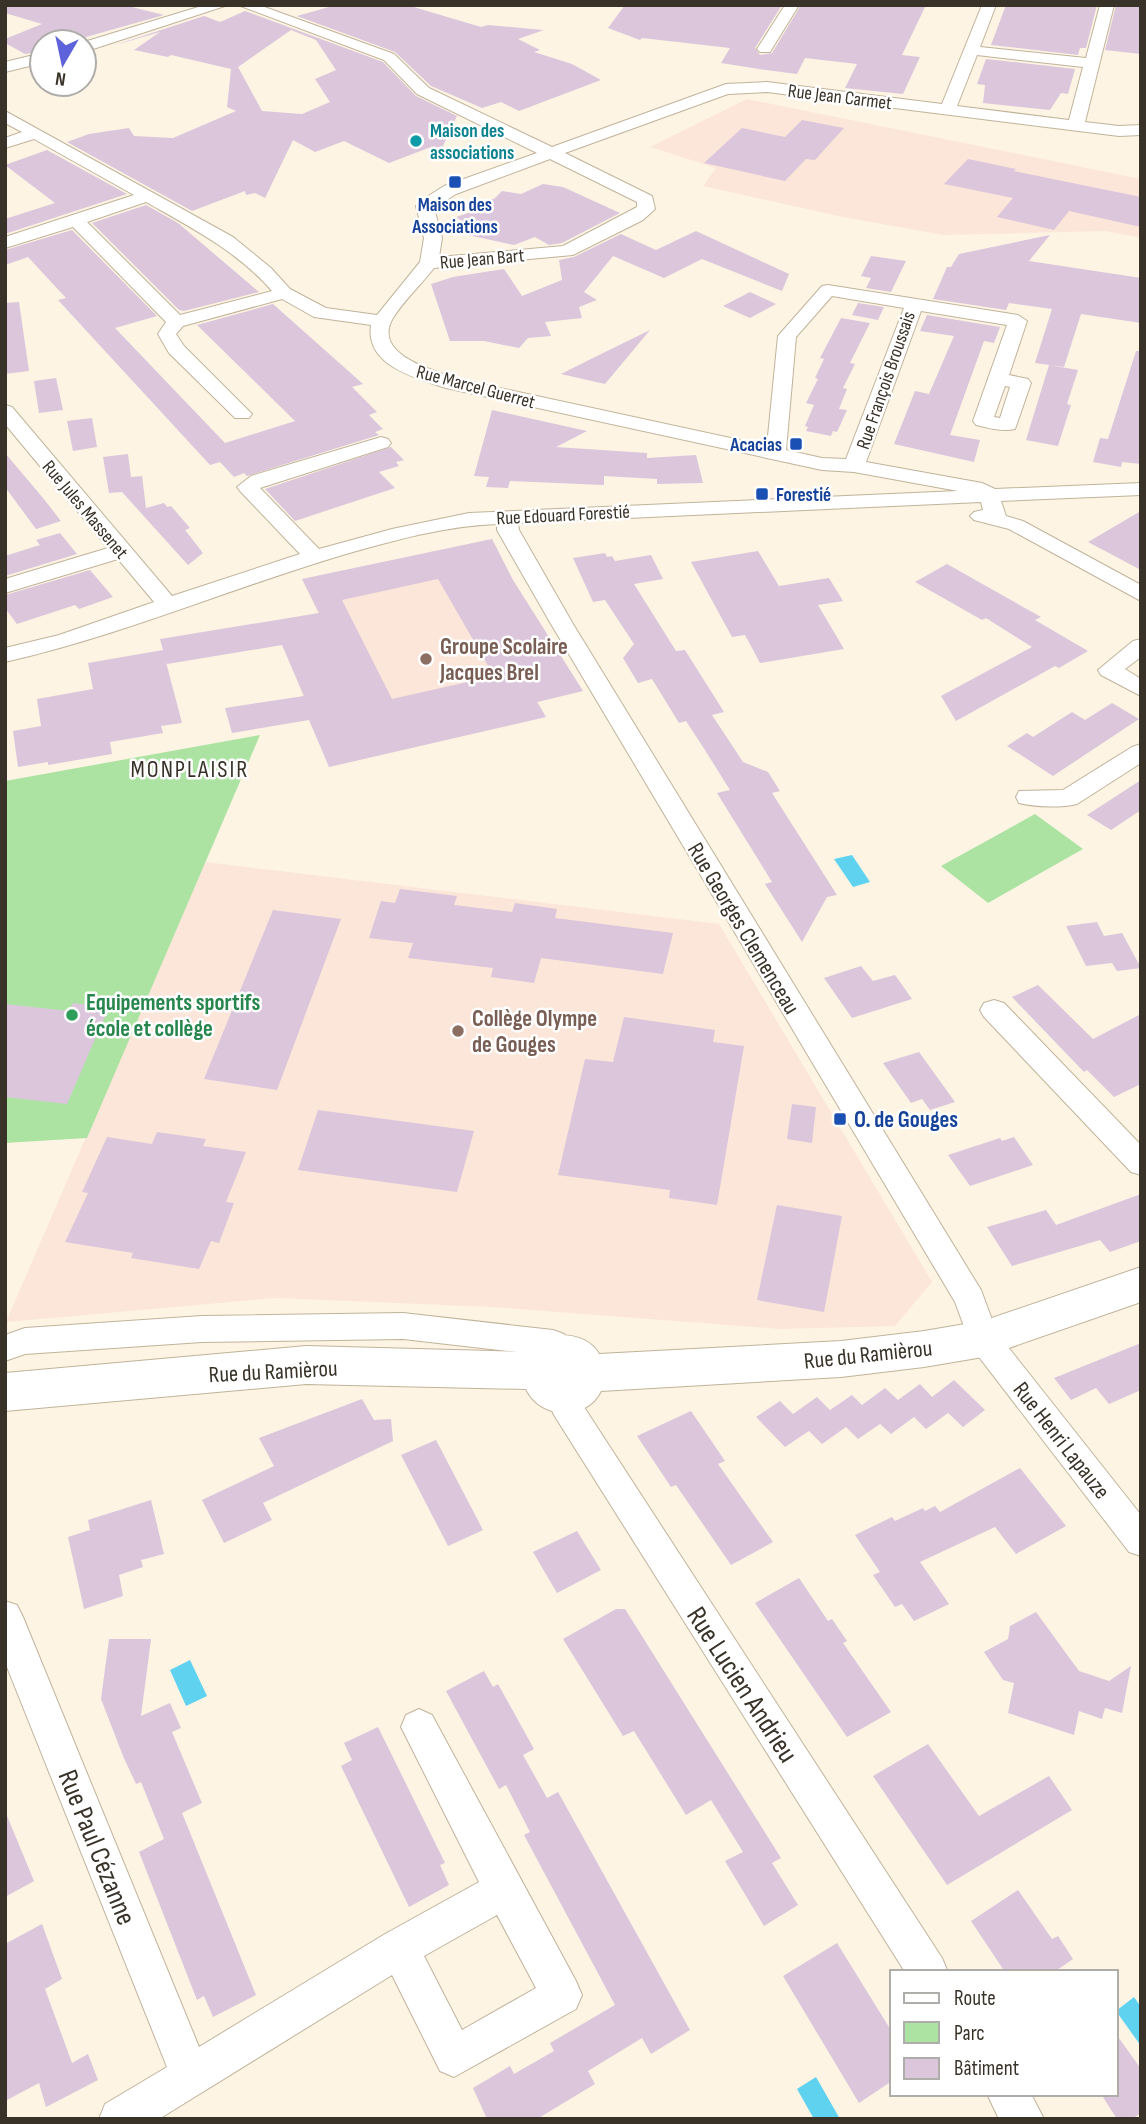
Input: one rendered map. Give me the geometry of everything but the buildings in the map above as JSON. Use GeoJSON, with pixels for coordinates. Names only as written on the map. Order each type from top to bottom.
{"type":"FeatureCollection","features":[{"type":"Feature","properties":{"kind":"street"},"geometry":{"type":"LineString","coordinates":[[98,43],[221,5]]}},
{"type":"Feature","properties":{"kind":"street"},"geometry":{"type":"LineString","coordinates":[[246,5],[389,57],[423,91],[550,154]]}},
{"type":"Feature","properties":{"kind":"street"},"geometry":{"type":"LineString","coordinates":[[765,49],[792,5]]}},
{"type":"Feature","properties":{"kind":"street"},"geometry":{"type":"LineString","coordinates":[[948,108],[989,5]]}},
{"type":"Feature","properties":{"kind":"street"},"geometry":{"type":"LineString","coordinates":[[1076,125],[1107,5]]}},
{"type":"Feature","properties":{"kind":"street"},"geometry":{"type":"LineString","coordinates":[[970,50],[1092,63]]}},
{"type":"Feature","properties":{"kind":"street"},"geometry":{"type":"LineString","coordinates":[[7,65],[28,61]]}},
{"type":"Feature","properties":{"kind":"street","name":"Rue Jean Carmet"},"geometry":{"type":"LineString","coordinates":[[429,263],[433,238],[425,206],[450,190],[726,89],[767,87],[1119,131],[1141,130]]}},
{"type":"Feature","properties":{"kind":"street"},"geometry":{"type":"LineString","coordinates":[[5,116],[227,241],[265,272],[284,293],[321,313],[382,321]]}},
{"type":"Feature","properties":{"kind":"street"},"geometry":{"type":"LineString","coordinates":[[5,143],[36,133]]}},
{"type":"Feature","properties":{"kind":"street","name":"Rue Jean Bart"},"geometry":{"type":"LineString","coordinates":[[382,321],[429,263],[567,251],[646,209],[646,201],[631,191],[550,154]]}},
{"type":"Feature","properties":{"kind":"street"},"geometry":{"type":"LineString","coordinates":[[5,243],[149,196]]}},
{"type":"Feature","properties":{"kind":"street"},"geometry":{"type":"LineString","coordinates":[[75,219],[176,322]]}},
{"type":"Feature","properties":{"kind":"street","name":"Rue François Broussais"},"geometry":{"type":"LineString","coordinates":[[776,454],[787,335],[828,290],[914,305],[839,467]]}},
{"type":"Feature","properties":{"kind":"street"},"geometry":{"type":"LineString","coordinates":[[242,414],[176,349],[167,334],[176,322],[284,293]]}},
{"type":"Feature","properties":{"kind":"street"},"geometry":{"type":"LineString","coordinates":[[914,305],[1018,321],[998,379]]}},
{"type":"Feature","properties":{"kind":"street","name":"Rue Marcel Guerret"},"geometry":{"type":"LineString","coordinates":[[382,321],[378,337],[398,363],[453,384],[839,467],[982,489],[989,495]]}},
{"type":"Feature","properties":{"kind":"street","name":"Rue Jules Massenet"},"geometry":{"type":"LineString","coordinates":[[5,411],[168,605]]}},
{"type":"Feature","properties":{"kind":"street"},"geometry":{"type":"LineString","coordinates":[[314,556],[247,487],[258,480],[381,443]]}},
{"type":"Feature","properties":{"kind":"street"},"geometry":{"type":"LineString","coordinates":[[830,501],[828,496],[838,484],[839,467]]}},
{"type":"Feature","properties":{"kind":"street","name":"Rue Marcel Guerret"},"geometry":{"type":"LineString","coordinates":[[839,467],[880,499]]}},
{"type":"Feature","properties":{"kind":"street"},"geometry":{"type":"LineString","coordinates":[[875,471],[885,493],[880,499]]}},
{"type":"Feature","properties":{"kind":"street","name":"Rue Edouard Forestié"},"geometry":{"type":"LineString","coordinates":[[5,655],[69,639],[314,556],[412,529],[506,516],[1141,489]]}},
{"type":"Feature","properties":{"kind":"street"},"geometry":{"type":"LineString","coordinates":[[1007,522],[1012,513],[1011,494]]}},
{"type":"Feature","properties":{"kind":"street"},"geometry":{"type":"LineString","coordinates":[[989,495],[1007,522]]}},
{"type":"Feature","properties":{"kind":"street"},"geometry":{"type":"LineString","coordinates":[[913,498],[1007,522],[1141,594]]}},
{"type":"Feature","properties":{"kind":"street","name":"Rue Georges Clemenceau"},"geometry":{"type":"LineString","coordinates":[[506,516],[508,530],[562,624],[970,1299],[983,1339]]}},
{"type":"Feature","properties":{"kind":"street"},"geometry":{"type":"LineString","coordinates":[[5,586],[121,551]]}},
{"type":"Feature","properties":{"kind":"street"},"geometry":{"type":"LineString","coordinates":[[1141,646],[1109,670],[1141,689]]}},
{"type":"Feature","properties":{"kind":"street"},"geometry":{"type":"LineString","coordinates":[[1028,797],[1068,798],[1141,752]]}},
{"type":"Feature","properties":{"kind":"street"},"geometry":{"type":"LineString","coordinates":[[994,1010],[1141,1164]]}},
{"type":"Feature","properties":{"kind":"street","name":"Rue du Ramièrou"},"geometry":{"type":"LineString","coordinates":[[5,1392],[306,1365],[563,1373],[841,1359],[983,1339],[1141,1284]]}},
{"type":"Feature","properties":{"kind":"street"},"geometry":{"type":"LineString","coordinates":[[5,1348],[25,1341],[202,1329],[403,1326],[553,1343],[563,1373]]}},
{"type":"Feature","properties":{"kind":"street","name":"Rue Henri Lapauze"},"geometry":{"type":"LineString","coordinates":[[983,1339],[1141,1541]]}},
{"type":"Feature","properties":{"kind":"street","name":"Rue Lucien Andrieu"},"geometry":{"type":"LineString","coordinates":[[563,1373],[565,1405],[572,1417],[927,1970]]}},
{"type":"Feature","properties":{"kind":"street","name":"Rue Paul Cézanne"},"geometry":{"type":"LineString","coordinates":[[5,1617],[191,2077]]}},
{"type":"Feature","properties":{"kind":"street"},"geometry":{"type":"LineString","coordinates":[[399,1948],[454,2057],[562,1995],[419,1727]]}},
{"type":"Feature","properties":{"kind":"street"},"geometry":{"type":"LineString","coordinates":[[120,2119],[399,1948],[504,1890]]}},
{"type":"Feature","properties":{"kind":"street"},"geometry":{"type":"LineString","coordinates":[[1008,2096],[1023,2119]]}},
{"type":"Feature","properties":{"kind":"shaded area"},"geometry":{"type":"Polygon","coordinates":[[[747,99],[1141,179],[1141,238],[1106,231],[944,235],[848,218],[703,186],[716,168],[650,147],[747,99]]]}},
{"type":"Feature","properties":{"kind":"shaded area","name":"Groupe Scolaire Jacques Brel"},"geometry":{"type":"Polygon","coordinates":[[[492,539],[513,580],[583,691],[538,702],[546,717],[329,767],[275,621],[318,613],[302,579],[492,539]]]}},
{"type":"Feature","properties":{"kind":"shaded area","name":"Collège Olympe de Gouges"},"geometry":{"type":"Polygon","coordinates":[[[205,862],[719,924],[932,1282],[895,1326],[781,1329],[492,1307],[276,1298],[6,1322],[205,862]]]}},
{"type":"Feature","properties":{"kind":"green space","name":"Equipements sportifs école et collège"},"geometry":{"type":"Polygon","coordinates":[[[260,735],[87,1138],[5,1143],[5,781],[260,735]]]}},
{"type":"Feature","properties":{"kind":"green space"},"geometry":{"type":"Polygon","coordinates":[[[1035,814],[1083,849],[988,903],[941,866],[1035,814]]]}},
{"type":"Feature","properties":{"kind":"water"},"geometry":{"type":"Polygon","coordinates":[[[852,855],[870,882],[853,887],[834,859],[852,855]]]}},
{"type":"Feature","properties":{"kind":"water"},"geometry":{"type":"Polygon","coordinates":[[[190,1660],[207,1696],[186,1706],[170,1670],[190,1660]]]}},
{"type":"Feature","properties":{"kind":"water"},"geometry":{"type":"Polygon","coordinates":[[[1134,1997],[1141,2007],[1141,2046],[1118,2014],[1118,2009],[1134,1997]]]}},
{"type":"Feature","properties":{"kind":"water"},"geometry":{"type":"Polygon","coordinates":[[[816,2077],[840,2119],[814,2119],[797,2089],[816,2077]]]}},
{"type":"Feature","properties":{"kind":"place","name":"Maison des associations"},"geometry":{"type":"Point","coordinates":[416,141]}},
{"type":"Feature","properties":{"kind":"place","name":"Maison des Associations"},"geometry":{"type":"Point","coordinates":[455,182]}},
{"type":"Feature","properties":{"kind":"place","name":"Acacias"},"geometry":{"type":"Point","coordinates":[796,444]}},
{"type":"Feature","properties":{"kind":"place","name":"Forestié"},"geometry":{"type":"Point","coordinates":[762,494]}},
{"type":"Feature","properties":{"kind":"place","name":"Groupe Scolaire Jacques Brel"},"geometry":{"type":"Point","coordinates":[426,659]}},
{"type":"Feature","properties":{"kind":"place","name":"Equipements sportifs école et collège"},"geometry":{"type":"Point","coordinates":[72,1015]}},
{"type":"Feature","properties":{"kind":"place","name":"Collège Olympe de Gouges"},"geometry":{"type":"Point","coordinates":[458,1031]}},
{"type":"Feature","properties":{"kind":"place","name":"O. de Gouges"},"geometry":{"type":"Point","coordinates":[840,1119]}},
{"type":"Feature","properties":{"kind":"district","name":"MONPLAISIR"},"geometry":{"type":"Point","coordinates":[190,769]}}]}
